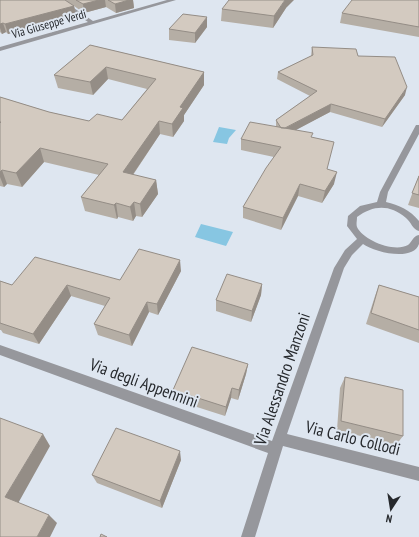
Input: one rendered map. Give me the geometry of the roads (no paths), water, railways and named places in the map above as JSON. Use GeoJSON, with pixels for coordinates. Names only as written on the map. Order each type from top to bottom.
{"type":"FeatureCollection","features":[{"type":"Feature","properties":{"kind":"street"},"geometry":{"type":"LineString","coordinates":[[59,0],[93,23]]}},
{"type":"Feature","properties":{"kind":"street","name":"Via Giuseppe Verdi"},"geometry":{"type":"LineString","coordinates":[[0,49],[174,0]]}},
{"type":"Feature","properties":{"kind":"street"},"geometry":{"type":"LineString","coordinates":[[381,205],[384,192],[419,127]]}},
{"type":"Feature","properties":{"kind":"street"},"geometry":{"type":"LineString","coordinates":[[418,225],[406,213],[390,206],[381,205],[364,207],[354,215],[353,227],[362,240],[372,246],[383,250],[406,250],[419,254]]}},
{"type":"Feature","properties":{"kind":"street"},"geometry":{"type":"LineString","coordinates":[[406,250],[413,246],[419,238]]}},
{"type":"Feature","properties":{"kind":"street","name":"Via Alessandro Manzoni"},"geometry":{"type":"LineString","coordinates":[[248,537],[278,443],[339,268],[344,256],[350,249],[362,240]]}},
{"type":"Feature","properties":{"kind":"street","name":"Via degli Appennini"},"geometry":{"type":"LineString","coordinates":[[0,350],[278,443]]}},
{"type":"Feature","properties":{"kind":"street","name":"Via Carlo Collodi"},"geometry":{"type":"LineString","coordinates":[[278,443],[419,474]]}},
{"type":"Feature","properties":{"kind":"water"},"geometry":{"type":"Polygon","coordinates":[[[219,127],[236,130],[229,138],[227,144],[213,142],[219,127]]]}},
{"type":"Feature","properties":{"kind":"water"},"geometry":{"type":"Polygon","coordinates":[[[201,224],[233,232],[226,246],[195,237],[201,224]]]}}]}
